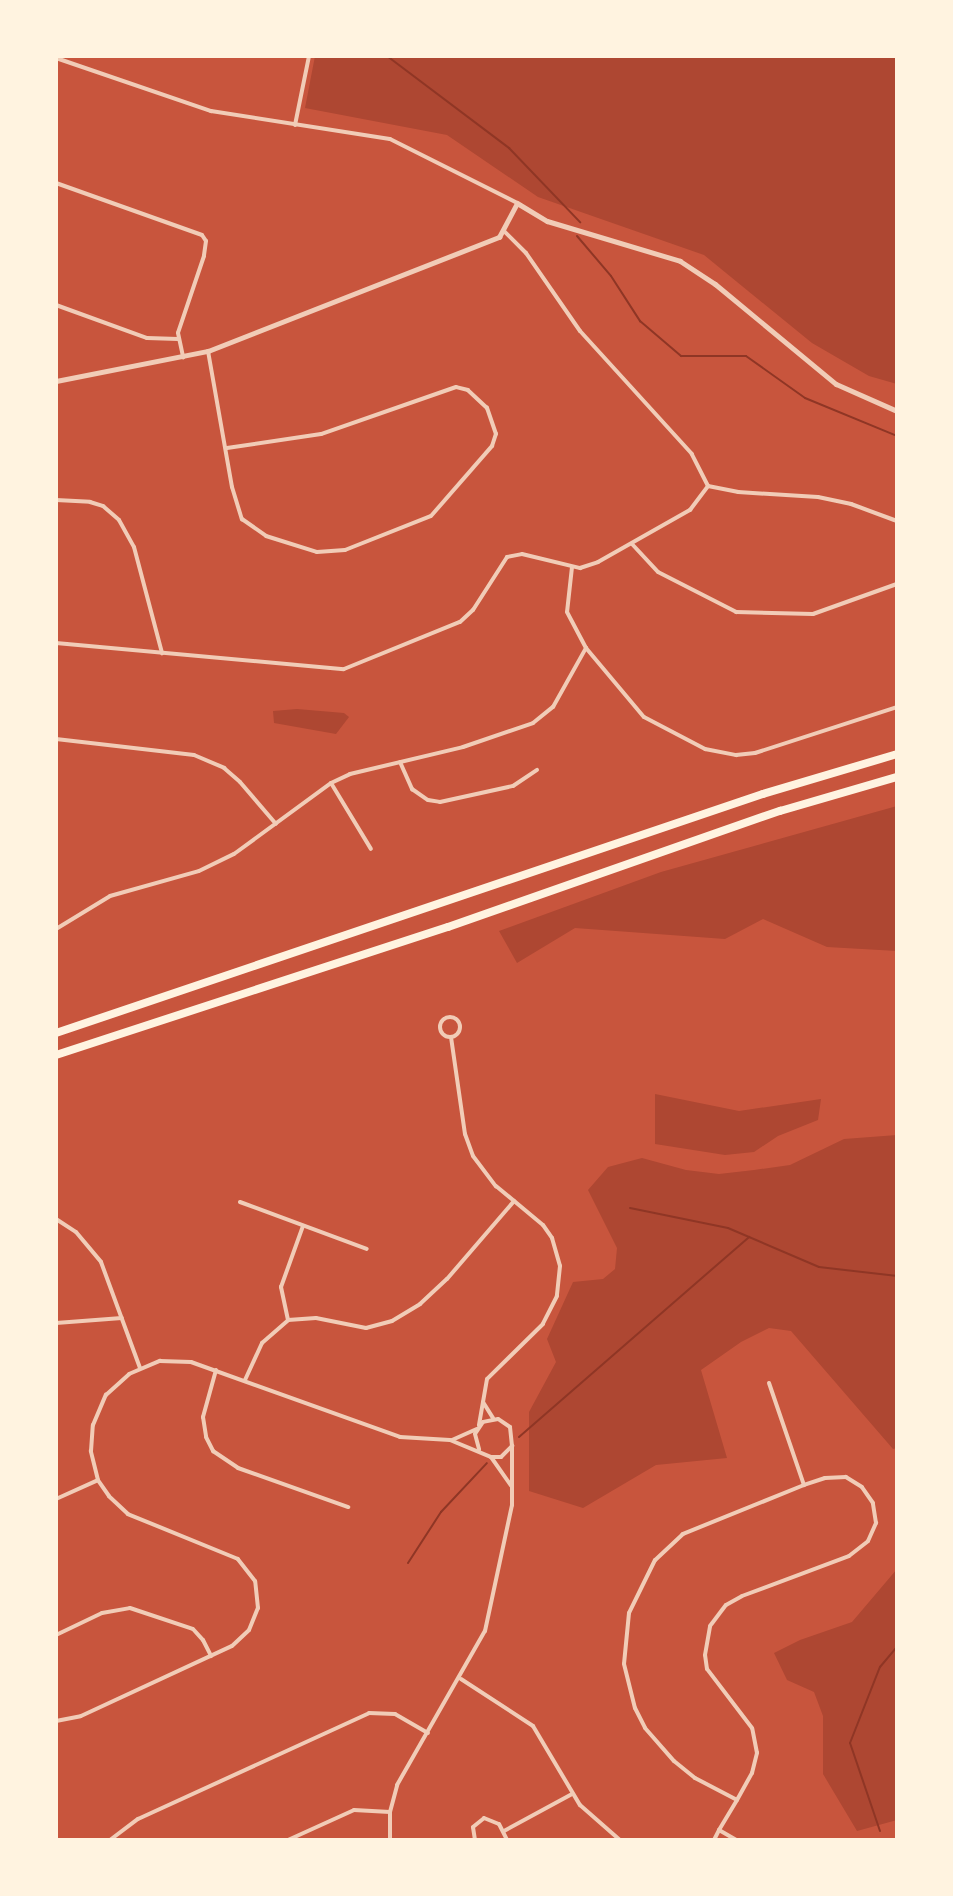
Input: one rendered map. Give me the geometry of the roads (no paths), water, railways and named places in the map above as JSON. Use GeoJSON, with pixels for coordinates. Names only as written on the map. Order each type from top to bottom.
{"type":"FeatureCollection","features":[{"type":"Feature","properties":{"kind":"highway"},"geometry":{"type":"LineString","coordinates":[[56,1033],[763,794],[897,754]]}},
{"type":"Feature","properties":{"kind":"highway"},"geometry":{"type":"LineString","coordinates":[[56,1055],[418,937],[780,811],[897,777]]}},
{"type":"Feature","properties":{"kind":"street"},"geometry":{"type":"LineString","coordinates":[[295,125],[309,56]]}},
{"type":"Feature","properties":{"kind":"street"},"geometry":{"type":"LineString","coordinates":[[56,58],[211,111],[390,139],[547,221],[680,261],[715,284],[836,384],[897,411]]}},
{"type":"Feature","properties":{"kind":"street"},"geometry":{"type":"LineString","coordinates":[[56,183],[202,235],[206,241],[204,256],[178,339],[183,357]]}},
{"type":"Feature","properties":{"kind":"street"},"geometry":{"type":"LineString","coordinates":[[56,381],[208,351],[488,241],[504,231],[517,203]]}},
{"type":"Feature","properties":{"kind":"street"},"geometry":{"type":"LineString","coordinates":[[504,231],[526,253],[580,331],[692,454],[708,486]]}},
{"type":"Feature","properties":{"kind":"street"},"geometry":{"type":"LineString","coordinates":[[56,305],[147,338],[178,339]]}},
{"type":"Feature","properties":{"kind":"street"},"geometry":{"type":"LineString","coordinates":[[208,351],[232,487],[242,519],[266,536],[317,552],[345,550],[431,516],[492,446],[496,434],[487,408],[468,390],[456,387],[321,434],[227,448]]}},
{"type":"Feature","properties":{"kind":"street"},"geometry":{"type":"LineString","coordinates":[[708,486],[738,492],[829,499],[897,521]]}},
{"type":"Feature","properties":{"kind":"street"},"geometry":{"type":"LineString","coordinates":[[56,643],[344,669],[460,622],[473,610],[507,557],[522,554],[572,567],[598,562],[690,510],[708,486]]}},
{"type":"Feature","properties":{"kind":"street"},"geometry":{"type":"LineString","coordinates":[[56,500],[103,506],[119,520],[134,547],[162,653]]}},
{"type":"Feature","properties":{"kind":"street"},"geometry":{"type":"LineString","coordinates":[[632,544],[658,572],[736,612],[813,614],[897,584]]}},
{"type":"Feature","properties":{"kind":"street"},"geometry":{"type":"LineString","coordinates":[[572,567],[567,612],[586,648],[651,722],[705,749],[736,755],[755,753],[897,707]]}},
{"type":"Feature","properties":{"kind":"street"},"geometry":{"type":"LineString","coordinates":[[56,929],[110,896],[211,865],[276,824],[331,783],[350,774],[463,747],[533,723],[553,707],[586,648]]}},
{"type":"Feature","properties":{"kind":"street"},"geometry":{"type":"LineString","coordinates":[[56,739],[194,755],[224,768],[276,824]]}},
{"type":"Feature","properties":{"kind":"street"},"geometry":{"type":"LineString","coordinates":[[400,762],[412,789],[428,800],[440,802],[513,786],[537,770]]}},
{"type":"Feature","properties":{"kind":"street"},"geometry":{"type":"LineString","coordinates":[[331,783],[371,849]]}},
{"type":"Feature","properties":{"kind":"street"},"geometry":{"type":"LineString","coordinates":[[450,1016],[458,1020],[460,1027],[451,1037],[443,1035],[440,1027],[442,1019],[450,1016]]}},
{"type":"Feature","properties":{"kind":"street"},"geometry":{"type":"LineString","coordinates":[[451,1037],[465,1134],[473,1156],[484,1174],[532,1213],[552,1238],[561,1278],[557,1296],[543,1324],[491,1371],[475,1439],[479,1449]]}},
{"type":"Feature","properties":{"kind":"street"},"geometry":{"type":"LineString","coordinates":[[245,1380],[262,1343],[288,1320],[316,1318],[366,1328],[392,1321],[433,1293],[514,1201]]}},
{"type":"Feature","properties":{"kind":"street"},"geometry":{"type":"LineString","coordinates":[[240,1202],[367,1249]]}},
{"type":"Feature","properties":{"kind":"street"},"geometry":{"type":"LineString","coordinates":[[56,1219],[76,1232],[93,1250],[140,1368]]}},
{"type":"Feature","properties":{"kind":"street"},"geometry":{"type":"LineString","coordinates":[[288,1320],[281,1287],[303,1226]]}},
{"type":"Feature","properties":{"kind":"street"},"geometry":{"type":"LineString","coordinates":[[56,1323],[122,1318]]}},
{"type":"Feature","properties":{"kind":"street"},"geometry":{"type":"LineString","coordinates":[[56,1721],[90,1712],[239,1641],[253,1623],[259,1598],[251,1573],[230,1555],[128,1514],[98,1480],[91,1451],[97,1413],[114,1386],[140,1368],[160,1361],[183,1360],[400,1437],[450,1440],[479,1449],[491,1457],[513,1488]]}},
{"type":"Feature","properties":{"kind":"street"},"geometry":{"type":"LineString","coordinates":[[216,1370],[203,1417],[206,1437],[213,1451],[238,1468],[348,1507]]}},
{"type":"Feature","properties":{"kind":"street"},"geometry":{"type":"LineString","coordinates":[[769,1383],[804,1485]]}},
{"type":"Feature","properties":{"kind":"street"},"geometry":{"type":"LineString","coordinates":[[390,1840],[390,1812],[406,1765],[461,1679],[490,1614],[501,1571],[513,1488],[510,1427],[493,1418],[482,1400]]}},
{"type":"Feature","properties":{"kind":"street"},"geometry":{"type":"LineString","coordinates":[[450,1440],[493,1418]]}},
{"type":"Feature","properties":{"kind":"street"},"geometry":{"type":"LineString","coordinates":[[491,1457],[501,1457],[512,1446]]}},
{"type":"Feature","properties":{"kind":"street"},"geometry":{"type":"LineString","coordinates":[[714,1840],[737,1800],[755,1763],[756,1741],[752,1728],[707,1669],[705,1655],[710,1626],[726,1605],[742,1596],[856,1552],[868,1541],[876,1523],[873,1503],[854,1481],[836,1476],[804,1485],[683,1534],[655,1560],[629,1613],[624,1664],[635,1708],[645,1728],[658,1747],[695,1778],[737,1800]]}},
{"type":"Feature","properties":{"kind":"street"},"geometry":{"type":"LineString","coordinates":[[56,1499],[98,1480]]}},
{"type":"Feature","properties":{"kind":"street"},"geometry":{"type":"LineString","coordinates":[[56,1635],[113,1609],[130,1608],[193,1629],[211,1656]]}},
{"type":"Feature","properties":{"kind":"street"},"geometry":{"type":"LineString","coordinates":[[461,1679],[533,1726],[573,1794],[598,1824],[620,1840]]}},
{"type":"Feature","properties":{"kind":"street"},"geometry":{"type":"LineString","coordinates":[[110,1840],[127,1825],[149,1814],[369,1713],[395,1714],[428,1733]]}},
{"type":"Feature","properties":{"kind":"street"},"geometry":{"type":"LineString","coordinates":[[504,1831],[573,1794]]}},
{"type":"Feature","properties":{"kind":"street"},"geometry":{"type":"LineString","coordinates":[[288,1840],[354,1810],[390,1812]]}},
{"type":"Feature","properties":{"kind":"street"},"geometry":{"type":"LineString","coordinates":[[475,1840],[473,1827],[479,1819],[494,1820],[507,1840]]}},
{"type":"Feature","properties":{"kind":"street"},"geometry":{"type":"LineString","coordinates":[[719,1830],[736,1840]]}},
{"type":"Feature","properties":{"kind":"waterway"},"geometry":{"type":"LineString","coordinates":[[387,56],[509,148],[580,222]]}},
{"type":"Feature","properties":{"kind":"waterway"},"geometry":{"type":"LineString","coordinates":[[577,236],[611,276],[640,321],[681,356],[746,356],[805,398],[897,436]]}},
{"type":"Feature","properties":{"kind":"waterway"},"geometry":{"type":"LineString","coordinates":[[630,1208],[728,1228],[819,1267],[897,1276]]}},
{"type":"Feature","properties":{"kind":"waterway"},"geometry":{"type":"LineString","coordinates":[[519,1437],[749,1237]]}},
{"type":"Feature","properties":{"kind":"waterway"},"geometry":{"type":"LineString","coordinates":[[408,1563],[441,1512],[487,1463]]}},
{"type":"Feature","properties":{"kind":"waterway"},"geometry":{"type":"LineString","coordinates":[[880,1831],[850,1743],[880,1667],[897,1647]]}}]}
